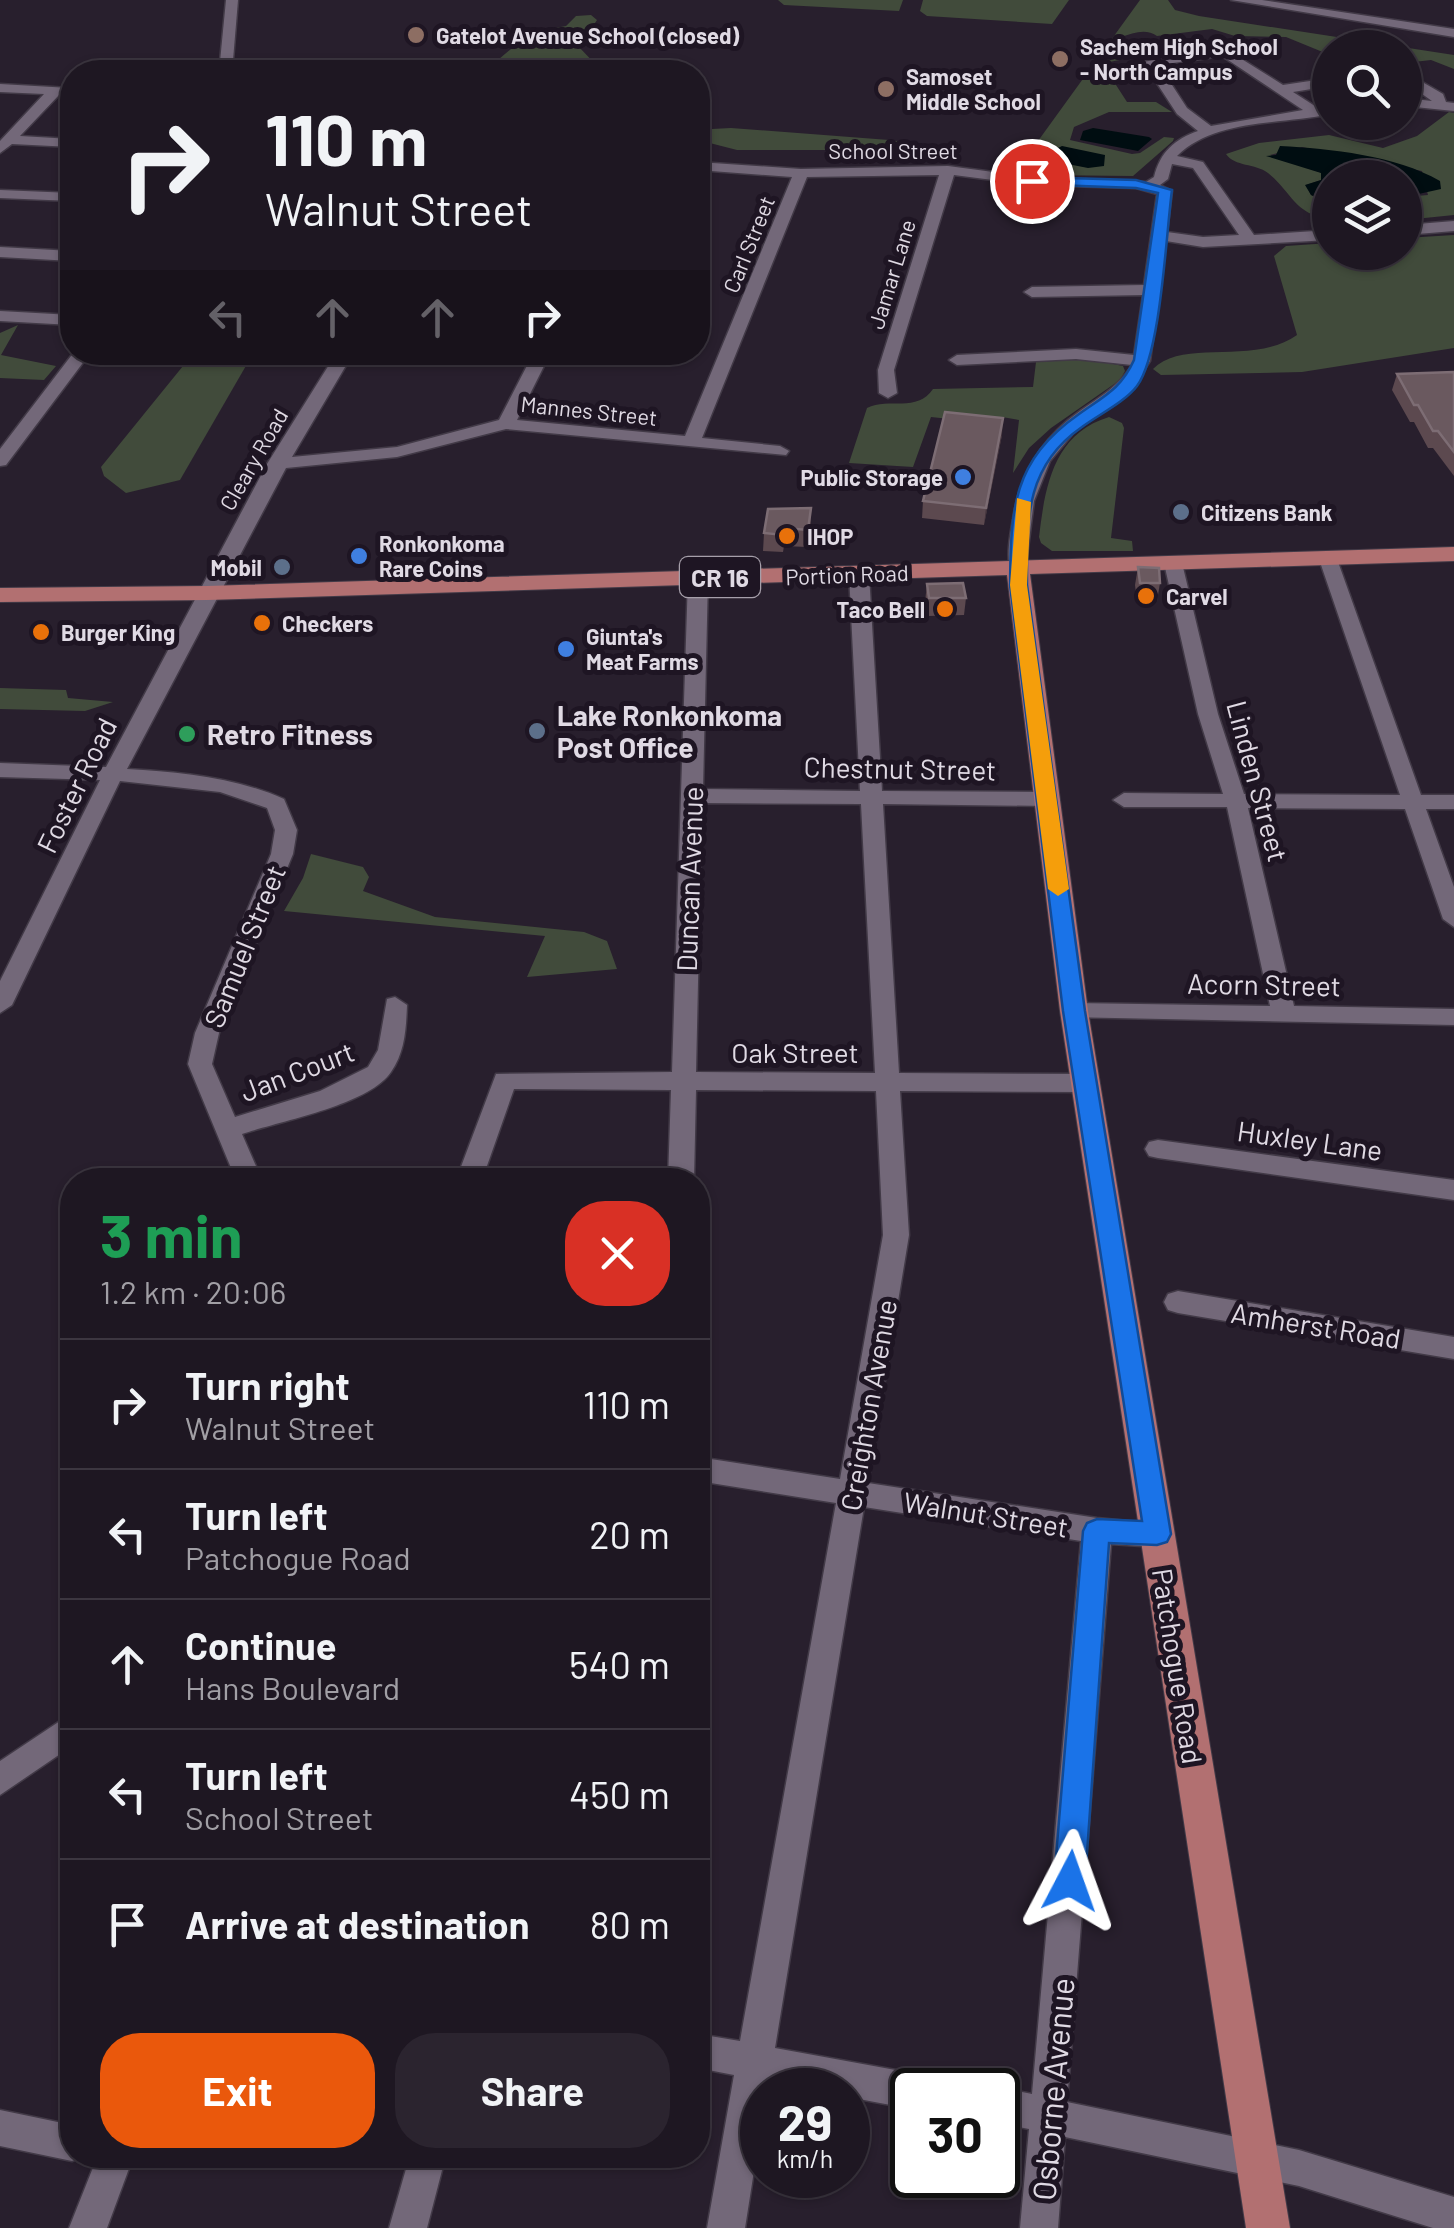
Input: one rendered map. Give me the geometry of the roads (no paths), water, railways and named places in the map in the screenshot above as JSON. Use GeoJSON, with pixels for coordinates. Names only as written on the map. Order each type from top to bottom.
{"type":"FeatureCollection","features":[{"type":"Feature","properties":{"kind":"main road","name":"Portion Road"},"geometry":{"type":"LineString","coordinates":[[0,595],[858,574],[1454,554]]}},
{"type":"Feature","properties":{"kind":"main road","name":"Patchogue Road"},"geometry":{"type":"LineString","coordinates":[[1018,568],[1074,1011],[1268,2228]]}},
{"type":"Feature","properties":{"kind":"street"},"geometry":{"type":"LineString","coordinates":[[227,60],[232,0]]}},
{"type":"Feature","properties":{"kind":"street"},"geometry":{"type":"LineString","coordinates":[[1233,3],[1382,17],[1454,34]]}},
{"type":"Feature","properties":{"kind":"street"},"geometry":{"type":"LineString","coordinates":[[1208,131],[1182,112],[1150,62],[1224,52],[1312,106]]}},
{"type":"Feature","properties":{"kind":"street"},"geometry":{"type":"LineString","coordinates":[[1284,90],[1312,85]]}},
{"type":"Feature","properties":{"kind":"street"},"geometry":{"type":"LineString","coordinates":[[1422,87],[1446,106]]}},
{"type":"Feature","properties":{"kind":"street"},"geometry":{"type":"LineString","coordinates":[[0,88],[60,90]]}},
{"type":"Feature","properties":{"kind":"street"},"geometry":{"type":"LineString","coordinates":[[4,144],[55,90]]}},
{"type":"Feature","properties":{"kind":"street"},"geometry":{"type":"LineString","coordinates":[[1149,186],[1161,179],[1167,158],[1183,142],[1208,131],[1312,114]]}},
{"type":"Feature","properties":{"kind":"street"},"geometry":{"type":"LineString","coordinates":[[4,144],[60,143]]}},
{"type":"Feature","properties":{"kind":"street"},"geometry":{"type":"LineString","coordinates":[[1167,158],[1198,165],[1250,240]]}},
{"type":"Feature","properties":{"kind":"street","name":"School Street"},"geometry":{"type":"LineString","coordinates":[[710,167],[802,173],[948,170],[1032,181],[1149,186]]}},
{"type":"Feature","properties":{"kind":"street","name":"Jamar Lane"},"geometry":{"type":"LineString","coordinates":[[888,392],[886,370],[948,170]]}},
{"type":"Feature","properties":{"kind":"street","name":"Carl Street"},"geometry":{"type":"LineString","coordinates":[[691,443],[802,173]]}},
{"type":"Feature","properties":{"kind":"street"},"geometry":{"type":"LineString","coordinates":[[1018,568],[1022,507],[1039,458],[1056,438],[1130,386],[1142,360],[1165,190],[1149,186]]}},
{"type":"Feature","properties":{"kind":"street"},"geometry":{"type":"LineString","coordinates":[[0,194],[60,197]]}},
{"type":"Feature","properties":{"kind":"street"},"geometry":{"type":"LineString","coordinates":[[1422,229],[1454,226]]}},
{"type":"Feature","properties":{"kind":"street"},"geometry":{"type":"LineString","coordinates":[[1161,236],[1203,242],[1312,236]]}},
{"type":"Feature","properties":{"kind":"street"},"geometry":{"type":"LineString","coordinates":[[0,252],[60,255]]}},
{"type":"Feature","properties":{"kind":"street"},"geometry":{"type":"LineString","coordinates":[[1032,292],[1154,290]]}},
{"type":"Feature","properties":{"kind":"street"},"geometry":{"type":"LineString","coordinates":[[0,316],[60,319]]}},
{"type":"Feature","properties":{"kind":"street"},"geometry":{"type":"LineString","coordinates":[[957,360],[1076,354],[1142,360]]}},
{"type":"Feature","properties":{"kind":"street"},"geometry":{"type":"LineString","coordinates":[[0,461],[73,365]]}},
{"type":"Feature","properties":{"kind":"street","name":"Cleary Road"},"geometry":{"type":"LineString","coordinates":[[206,592],[276,464],[338,365]]}},
{"type":"Feature","properties":{"kind":"street"},"geometry":{"type":"LineString","coordinates":[[506,424],[536,365]]}},
{"type":"Feature","properties":{"kind":"street","name":"Mannes Street"},"geometry":{"type":"LineString","coordinates":[[276,464],[397,452],[506,424],[780,451]]}},
{"type":"Feature","properties":{"kind":"street"},"geometry":{"type":"LineString","coordinates":[[1328,558],[1454,919]]}},
{"type":"Feature","properties":{"kind":"street","name":"Linden Street"},"geometry":{"type":"LineString","coordinates":[[1172,563],[1208,714],[1236,801],[1284,1014]]}},
{"type":"Feature","properties":{"kind":"street","name":"Creighton Avenue"},"geometry":{"type":"LineString","coordinates":[[726,2228],[896,1235],[858,574]]}},
{"type":"Feature","properties":{"kind":"street","name":"Duncan Avenue"},"geometry":{"type":"LineString","coordinates":[[681,1168],[698,578]]}},
{"type":"Feature","properties":{"kind":"street","name":"Foster Road"},"geometry":{"type":"LineString","coordinates":[[0,1005],[206,592]]}},
{"type":"Feature","properties":{"kind":"street","name":"Samuel Street"},"geometry":{"type":"LineString","coordinates":[[0,770],[233,786],[266,798],[280,812],[286,830],[282,854],[207,1033],[200,1064],[243,1168]]}},
{"type":"Feature","properties":{"kind":"street","name":"Chestnut Street"},"geometry":{"type":"LineString","coordinates":[[692,796],[1047,799]]}},
{"type":"Feature","properties":{"kind":"street"},"geometry":{"type":"LineString","coordinates":[[1124,800],[1454,802]]}},
{"type":"Feature","properties":{"kind":"street"},"geometry":{"type":"LineString","coordinates":[[0,945],[28,948]]}},
{"type":"Feature","properties":{"kind":"street","name":"Jan Court"},"geometry":{"type":"LineString","coordinates":[[228,1129],[354,1086],[376,1074],[393,1038],[396,1006]]}},
{"type":"Feature","properties":{"kind":"street","name":"Acorn Street"},"geometry":{"type":"LineString","coordinates":[[1074,1011],[1454,1017]]}},
{"type":"Feature","properties":{"kind":"street","name":"Oak Street"},"geometry":{"type":"LineString","coordinates":[[473,1168],[505,1080],[1085,1084]]}},
{"type":"Feature","properties":{"kind":"street","name":"Huxley Lane"},"geometry":{"type":"LineString","coordinates":[[1158,1149],[1454,1190]]}},
{"type":"Feature","properties":{"kind":"street","name":"Amherst Road"},"geometry":{"type":"LineString","coordinates":[[1178,1302],[1454,1348]]}},
{"type":"Feature","properties":{"kind":"street","name":"Walnut Street"},"geometry":{"type":"LineString","coordinates":[[710,1471],[1097,1531],[1157,1534]]}},
{"type":"Feature","properties":{"kind":"street","name":"Osborne Avenue"},"geometry":{"type":"LineString","coordinates":[[1039,2228],[1097,1531]]}},
{"type":"Feature","properties":{"kind":"street"},"geometry":{"type":"LineString","coordinates":[[0,1780],[60,1737]]}},
{"type":"Feature","properties":{"kind":"street"},"geometry":{"type":"LineString","coordinates":[[710,2054],[890,2086]]}},
{"type":"Feature","properties":{"kind":"street"},"geometry":{"type":"LineString","coordinates":[[1020,2109],[1256,2158],[1454,2216]]}},
{"type":"Feature","properties":{"kind":"street"},"geometry":{"type":"LineString","coordinates":[[0,2128],[60,2140]]}},
{"type":"Feature","properties":{"kind":"street"},"geometry":{"type":"LineString","coordinates":[[88,2228],[111,2168]]}},
{"type":"Feature","properties":{"kind":"street"},"geometry":{"type":"LineString","coordinates":[[408,2228],[424,2168]]}},
{"type":"Feature","properties":{"kind":"place","name":"Gatelot Avenue School (closed)"},"geometry":{"type":"Point","coordinates":[416,35]}},
{"type":"Feature","properties":{"kind":"place","name":"Sachem High School - North Campus"},"geometry":{"type":"Point","coordinates":[1060,59]}},
{"type":"Feature","properties":{"kind":"place","name":"Samoset Middle School"},"geometry":{"type":"Point","coordinates":[886,89]}},
{"type":"Feature","properties":{"kind":"place","name":"Public Storage"},"geometry":{"type":"Point","coordinates":[963,477]}},
{"type":"Feature","properties":{"kind":"place","name":"Citizens Bank"},"geometry":{"type":"Point","coordinates":[1181,512]}},
{"type":"Feature","properties":{"kind":"place","name":"IHOP"},"geometry":{"type":"Point","coordinates":[787,536]}},
{"type":"Feature","properties":{"kind":"place","name":"Ronkonkoma Rare Coins"},"geometry":{"type":"Point","coordinates":[359,556]}},
{"type":"Feature","properties":{"kind":"place","name":"Mobil"},"geometry":{"type":"Point","coordinates":[282,567]}},
{"type":"Feature","properties":{"kind":"place","name":"Carvel"},"geometry":{"type":"Point","coordinates":[1146,596]}},
{"type":"Feature","properties":{"kind":"place","name":"Taco Bell"},"geometry":{"type":"Point","coordinates":[945,609]}},
{"type":"Feature","properties":{"kind":"place","name":"Checkers"},"geometry":{"type":"Point","coordinates":[262,623]}},
{"type":"Feature","properties":{"kind":"place","name":"Burger King"},"geometry":{"type":"Point","coordinates":[41,632]}},
{"type":"Feature","properties":{"kind":"place","name":"Giunta's Meat Farms"},"geometry":{"type":"Point","coordinates":[566,649]}},
{"type":"Feature","properties":{"kind":"place","name":"Lake Ronkonkoma Post Office"},"geometry":{"type":"Point","coordinates":[537,731]}},
{"type":"Feature","properties":{"kind":"place","name":"Retro Fitness"},"geometry":{"type":"Point","coordinates":[187,734]}}]}
